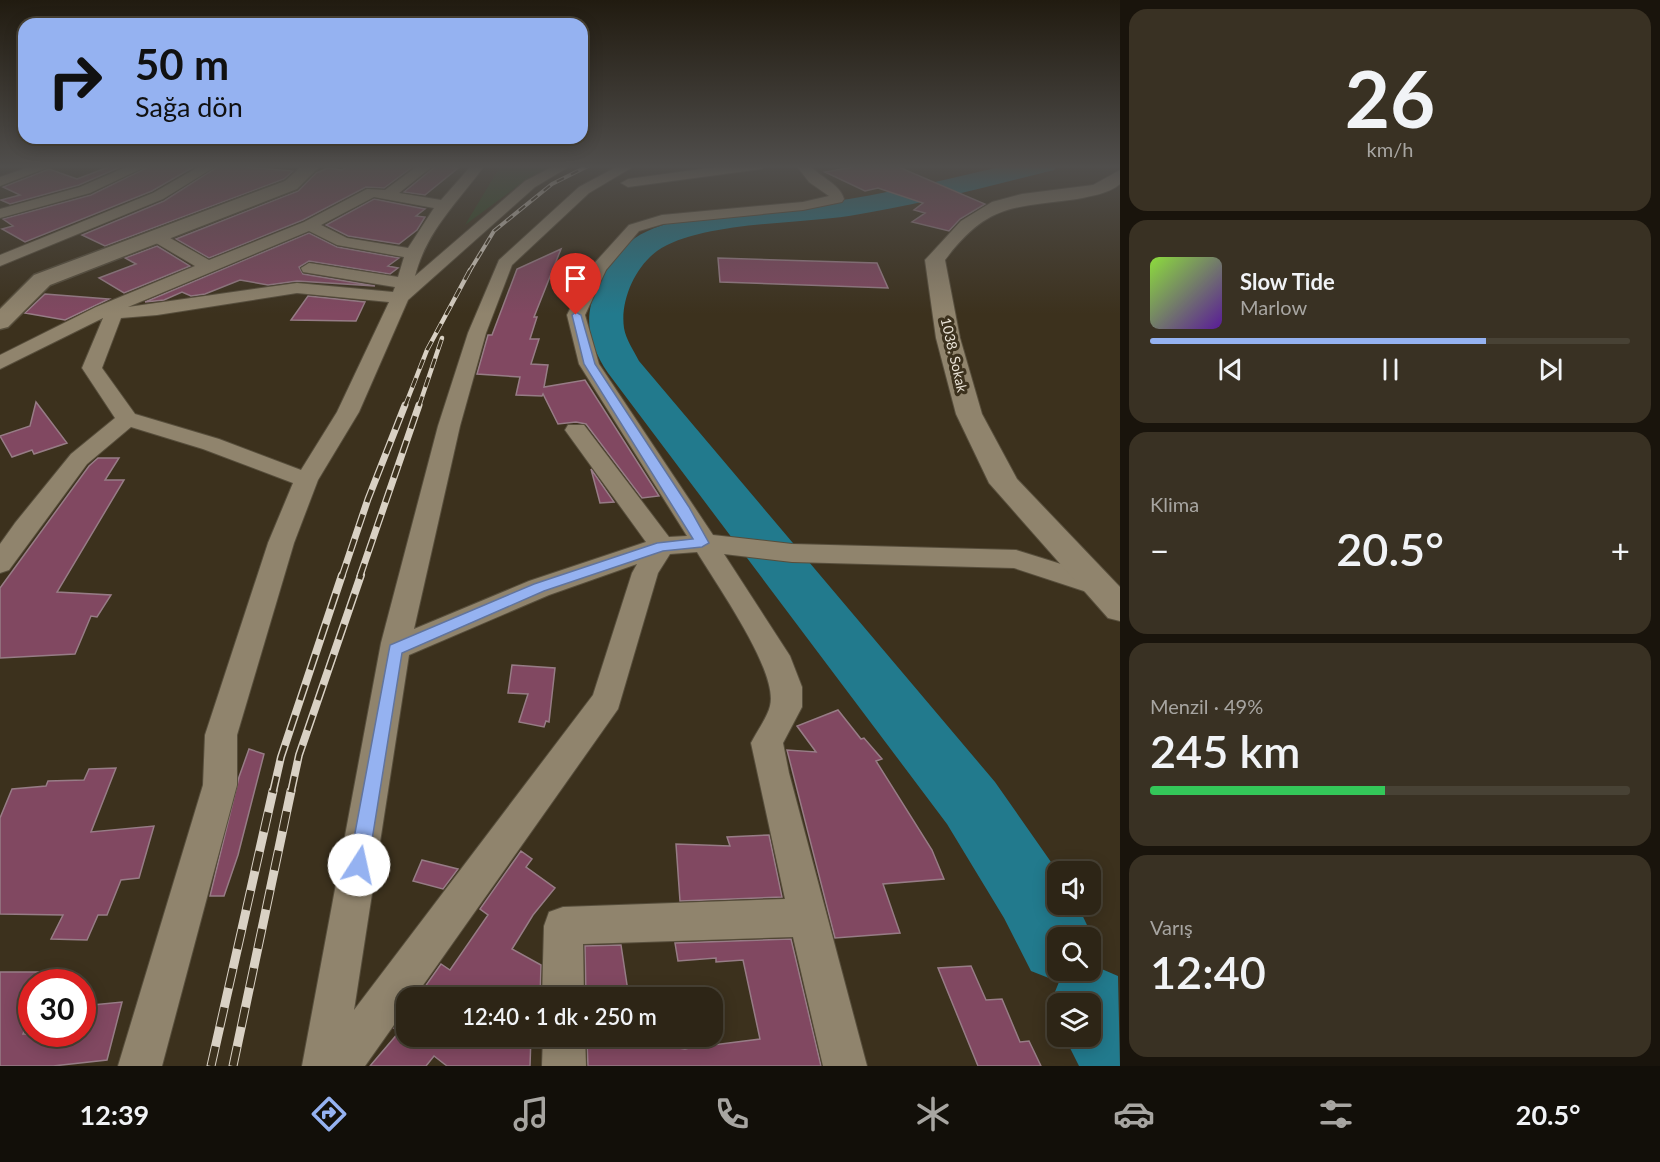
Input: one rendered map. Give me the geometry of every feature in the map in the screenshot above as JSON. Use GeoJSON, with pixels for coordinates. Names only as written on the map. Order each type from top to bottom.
{"type":"FeatureCollection","features":[{"type":"Feature","properties":{"kind":"main road"},"geometry":{"type":"LineString","coordinates":[[0,322],[42,280],[214,215]]}},
{"type":"Feature","properties":{"kind":"street"},"geometry":{"type":"LineString","coordinates":[[0,261],[112,215]]}},
{"type":"Feature","properties":{"kind":"street"},"geometry":{"type":"LineString","coordinates":[[0,363],[207,266],[309,225],[329,215]]}},
{"type":"Feature","properties":{"kind":"street"},"geometry":{"type":"LineString","coordinates":[[140,1066],[220,785],[221,735],[281,543],[306,480],[348,412],[402,291],[414,254],[437,215]]}},
{"type":"Feature","properties":{"kind":"street"},"geometry":{"type":"LineString","coordinates":[[108,312],[157,310],[297,288],[402,291],[493,215]]}},
{"type":"Feature","properties":{"kind":"street"},"geometry":{"type":"LineString","coordinates":[[324,1066],[395,649],[449,426],[477,333],[505,263],[557,215]]}},
{"type":"Feature","properties":{"kind":"street"},"geometry":{"type":"LineString","coordinates":[[715,215],[662,220],[634,228],[598,268],[576,315],[589,364],[682,507],[710,544],[779,664],[787,687],[786,706],[767,743],[772,773],[810,917],[845,1066]]}},
{"type":"Feature","properties":{"kind":"street","name":"1038. Sokak"},"geometry":{"type":"LineString","coordinates":[[982,215],[973,219],[950,239],[935,260],[948,338],[974,424],[1004,483],[1120,609]]}},
{"type":"Feature","properties":{"kind":"street"},"geometry":{"type":"LineString","coordinates":[[309,225],[343,242],[414,254]]}},
{"type":"Feature","properties":{"kind":"street"},"geometry":{"type":"LineString","coordinates":[[157,237],[207,266]]}},
{"type":"Feature","properties":{"kind":"street"},"geometry":{"type":"LineString","coordinates":[[309,268],[402,291]]}},
{"type":"Feature","properties":{"kind":"street"},"geometry":{"type":"LineString","coordinates":[[108,312],[92,368],[127,419],[211,444],[306,480]]}},
{"type":"Feature","properties":{"kind":"street"},"geometry":{"type":"LineString","coordinates":[[0,564],[24,529],[79,459],[127,419]]}},
{"type":"Feature","properties":{"kind":"street"},"geometry":{"type":"LineString","coordinates":[[576,430],[662,546]]}},
{"type":"Feature","properties":{"kind":"street"},"geometry":{"type":"LineString","coordinates":[[395,649],[539,588],[662,546],[710,544],[792,553],[1016,559],[1096,585]]}},
{"type":"Feature","properties":{"kind":"street"},"geometry":{"type":"LineString","coordinates":[[339,1066],[606,700],[645,573],[662,546]]}},
{"type":"Feature","properties":{"kind":"street"},"geometry":{"type":"LineString","coordinates":[[563,987],[563,926],[810,917]]}},
{"type":"Feature","properties":{"kind":"street"},"geometry":{"type":"LineString","coordinates":[[564,1047],[564,1066]]}},
{"type":"Feature","properties":{"kind":"green space"},"geometry":{"type":"Polygon","coordinates":[[[471,215],[479,215],[465,225],[471,215]]]}},
{"type":"Feature","properties":{"kind":"building"},"geometry":{"type":"Polygon","coordinates":[[[19,215],[93,215],[25,242],[2,229],[13,226],[3,219],[19,215]]]}},
{"type":"Feature","properties":{"kind":"building"},"geometry":{"type":"Polygon","coordinates":[[[131,215],[188,215],[105,246],[82,235],[131,215]]]}},
{"type":"Feature","properties":{"kind":"building"},"geometry":{"type":"Polygon","coordinates":[[[238,215],[313,215],[209,258],[176,239],[238,215]]]}},
{"type":"Feature","properties":{"kind":"building"},"geometry":{"type":"Polygon","coordinates":[[[345,215],[418,215],[416,216],[425,217],[417,230],[399,244],[348,236],[326,225],[345,215]]]}},
{"type":"Feature","properties":{"kind":"building"},"geometry":{"type":"Polygon","coordinates":[[[922,215],[967,215],[949,231],[912,222],[922,215]]]}},
{"type":"Feature","properties":{"kind":"building"},"geometry":{"type":"Polygon","coordinates":[[[309,233],[337,247],[399,258],[388,266],[398,268],[390,274],[309,261],[299,267],[303,274],[375,286],[297,281],[268,285],[240,280],[205,294],[191,296],[182,292],[164,300],[145,302],[309,233]]]}},
{"type":"Feature","properties":{"kind":"building"},"geometry":{"type":"Polygon","coordinates":[[[157,246],[190,266],[124,293],[99,278],[136,264],[125,258],[157,246]]]}},
{"type":"Feature","properties":{"kind":"building"},"geometry":{"type":"Polygon","coordinates":[[[561,249],[534,317],[537,317],[530,339],[539,339],[531,364],[548,365],[544,387],[585,380],[659,496],[642,498],[586,424],[576,422],[558,424],[543,394],[542,396],[516,395],[520,377],[477,374],[488,335],[492,335],[517,269],[561,249]]]}},
{"type":"Feature","properties":{"kind":"building"},"geometry":{"type":"Polygon","coordinates":[[[718,258],[877,263],[888,288],[720,282],[718,258]]]}},
{"type":"Feature","properties":{"kind":"building"},"geometry":{"type":"Polygon","coordinates":[[[45,294],[109,299],[65,320],[25,313],[45,294]]]}},
{"type":"Feature","properties":{"kind":"building"},"geometry":{"type":"Polygon","coordinates":[[[308,296],[365,302],[356,321],[291,320],[308,296]]]}},
{"type":"Feature","properties":{"kind":"building"},"geometry":{"type":"Polygon","coordinates":[[[36,402],[67,443],[34,454],[32,450],[12,457],[0,436],[30,426],[36,402]]]}},
{"type":"Feature","properties":{"kind":"building"},"geometry":{"type":"Polygon","coordinates":[[[98,458],[119,458],[105,480],[124,480],[57,592],[111,595],[97,617],[91,616],[75,654],[0,658],[0,588],[89,466],[98,458]]]}},
{"type":"Feature","properties":{"kind":"building"},"geometry":{"type":"Polygon","coordinates":[[[591,469],[614,502],[600,503],[591,469]]]}},
{"type":"Feature","properties":{"kind":"building"},"geometry":{"type":"Polygon","coordinates":[[[512,665],[555,668],[549,722],[546,721],[544,727],[519,722],[528,694],[508,693],[512,665]]]}},
{"type":"Feature","properties":{"kind":"building"},"geometry":{"type":"Polygon","coordinates":[[[838,710],[861,739],[864,738],[882,759],[876,761],[932,850],[944,879],[883,884],[900,933],[835,938],[787,750],[816,752],[797,726],[838,710]]]}},
{"type":"Feature","properties":{"kind":"building"},"geometry":{"type":"Polygon","coordinates":[[[249,749],[264,754],[238,855],[224,896],[210,896],[239,777],[249,749]]]}},
{"type":"Feature","properties":{"kind":"building"},"geometry":{"type":"Polygon","coordinates":[[[116,768],[91,832],[154,826],[139,878],[121,880],[107,915],[98,915],[87,940],[51,939],[63,915],[0,914],[0,818],[12,789],[46,786],[48,781],[84,780],[89,769],[116,768]]]}},
{"type":"Feature","properties":{"kind":"building"},"geometry":{"type":"Polygon","coordinates":[[[769,835],[782,897],[680,901],[676,844],[730,846],[727,837],[769,835]]]}},
{"type":"Feature","properties":{"kind":"building"},"geometry":{"type":"Polygon","coordinates":[[[521,851],[532,859],[526,867],[555,888],[533,915],[512,949],[541,965],[540,987],[425,987],[441,964],[450,970],[488,915],[480,909],[521,851]]]}},
{"type":"Feature","properties":{"kind":"building"},"geometry":{"type":"Polygon","coordinates":[[[422,860],[458,869],[443,889],[413,881],[422,860]]]}},
{"type":"Feature","properties":{"kind":"building"},"geometry":{"type":"Polygon","coordinates":[[[791,939],[821,1066],[588,1066],[587,1047],[685,1049],[723,1047],[723,1044],[760,1039],[743,960],[716,962],[716,958],[678,961],[675,943],[791,939]]]}},
{"type":"Feature","properties":{"kind":"building"},"geometry":{"type":"Polygon","coordinates":[[[621,945],[627,987],[586,987],[585,946],[621,945]]]}},
{"type":"Feature","properties":{"kind":"building"},"geometry":{"type":"Polygon","coordinates":[[[971,966],[986,1000],[1002,999],[1020,1042],[1029,1041],[1041,1066],[978,1066],[938,968],[971,966]]]}},
{"type":"Feature","properties":{"kind":"building"},"geometry":{"type":"Polygon","coordinates":[[[0,972],[18,972],[18,1047],[96,1047],[96,1005],[122,1002],[107,1060],[53,1066],[0,1066],[0,972]]]}},
{"type":"Feature","properties":{"kind":"building"},"geometry":{"type":"Polygon","coordinates":[[[396,1036],[396,1047],[531,1047],[530,1066],[447,1066],[434,1056],[426,1066],[370,1066],[396,1036]]]}},
{"type":"Feature","properties":{"kind":"waterway"},"geometry":{"type":"LineString","coordinates":[[784,215],[713,223],[663,236],[646,245],[622,271],[611,293],[606,316],[610,341],[622,365],[971,803],[1030,893],[1049,927]]}},
{"type":"Feature","properties":{"kind":"waterway"},"geometry":{"type":"LineString","coordinates":[[1101,1024],[1120,1059]]}},
{"type":"Feature","properties":{"kind":"railway"},"geometry":{"type":"LineString","coordinates":[[469,272],[494,231],[514,215]]}},
{"type":"Feature","properties":{"kind":"railway"},"geometry":{"type":"LineString","coordinates":[[405,406],[427,350],[470,270]]}},
{"type":"Feature","properties":{"kind":"railway"},"geometry":{"type":"LineString","coordinates":[[419,406],[442,338]]}},
{"type":"Feature","properties":{"kind":"railway"},"geometry":{"type":"LineString","coordinates":[[342,576],[368,499],[405,405]]}},
{"type":"Feature","properties":{"kind":"railway"},"geometry":{"type":"LineString","coordinates":[[360,576],[419,405]]}},
{"type":"Feature","properties":{"kind":"railway"},"geometry":{"type":"LineString","coordinates":[[273,792],[281,757],[342,575]]}},
{"type":"Feature","properties":{"kind":"railway"},"geometry":{"type":"LineString","coordinates":[[291,792],[299,755],[361,575]]}},
{"type":"Feature","properties":{"kind":"railway"},"geometry":{"type":"LineString","coordinates":[[211,1066],[273,791]]}},
{"type":"Feature","properties":{"kind":"railway"},"geometry":{"type":"LineString","coordinates":[[233,1066],[291,791]]}},
{"type":"Feature","properties":{"kind":"route"},"geometry":{"type":"LineString","coordinates":[[359,865],[395,649],[539,588],[662,546],[702,543],[682,507],[589,364],[576,315]]}}]}
